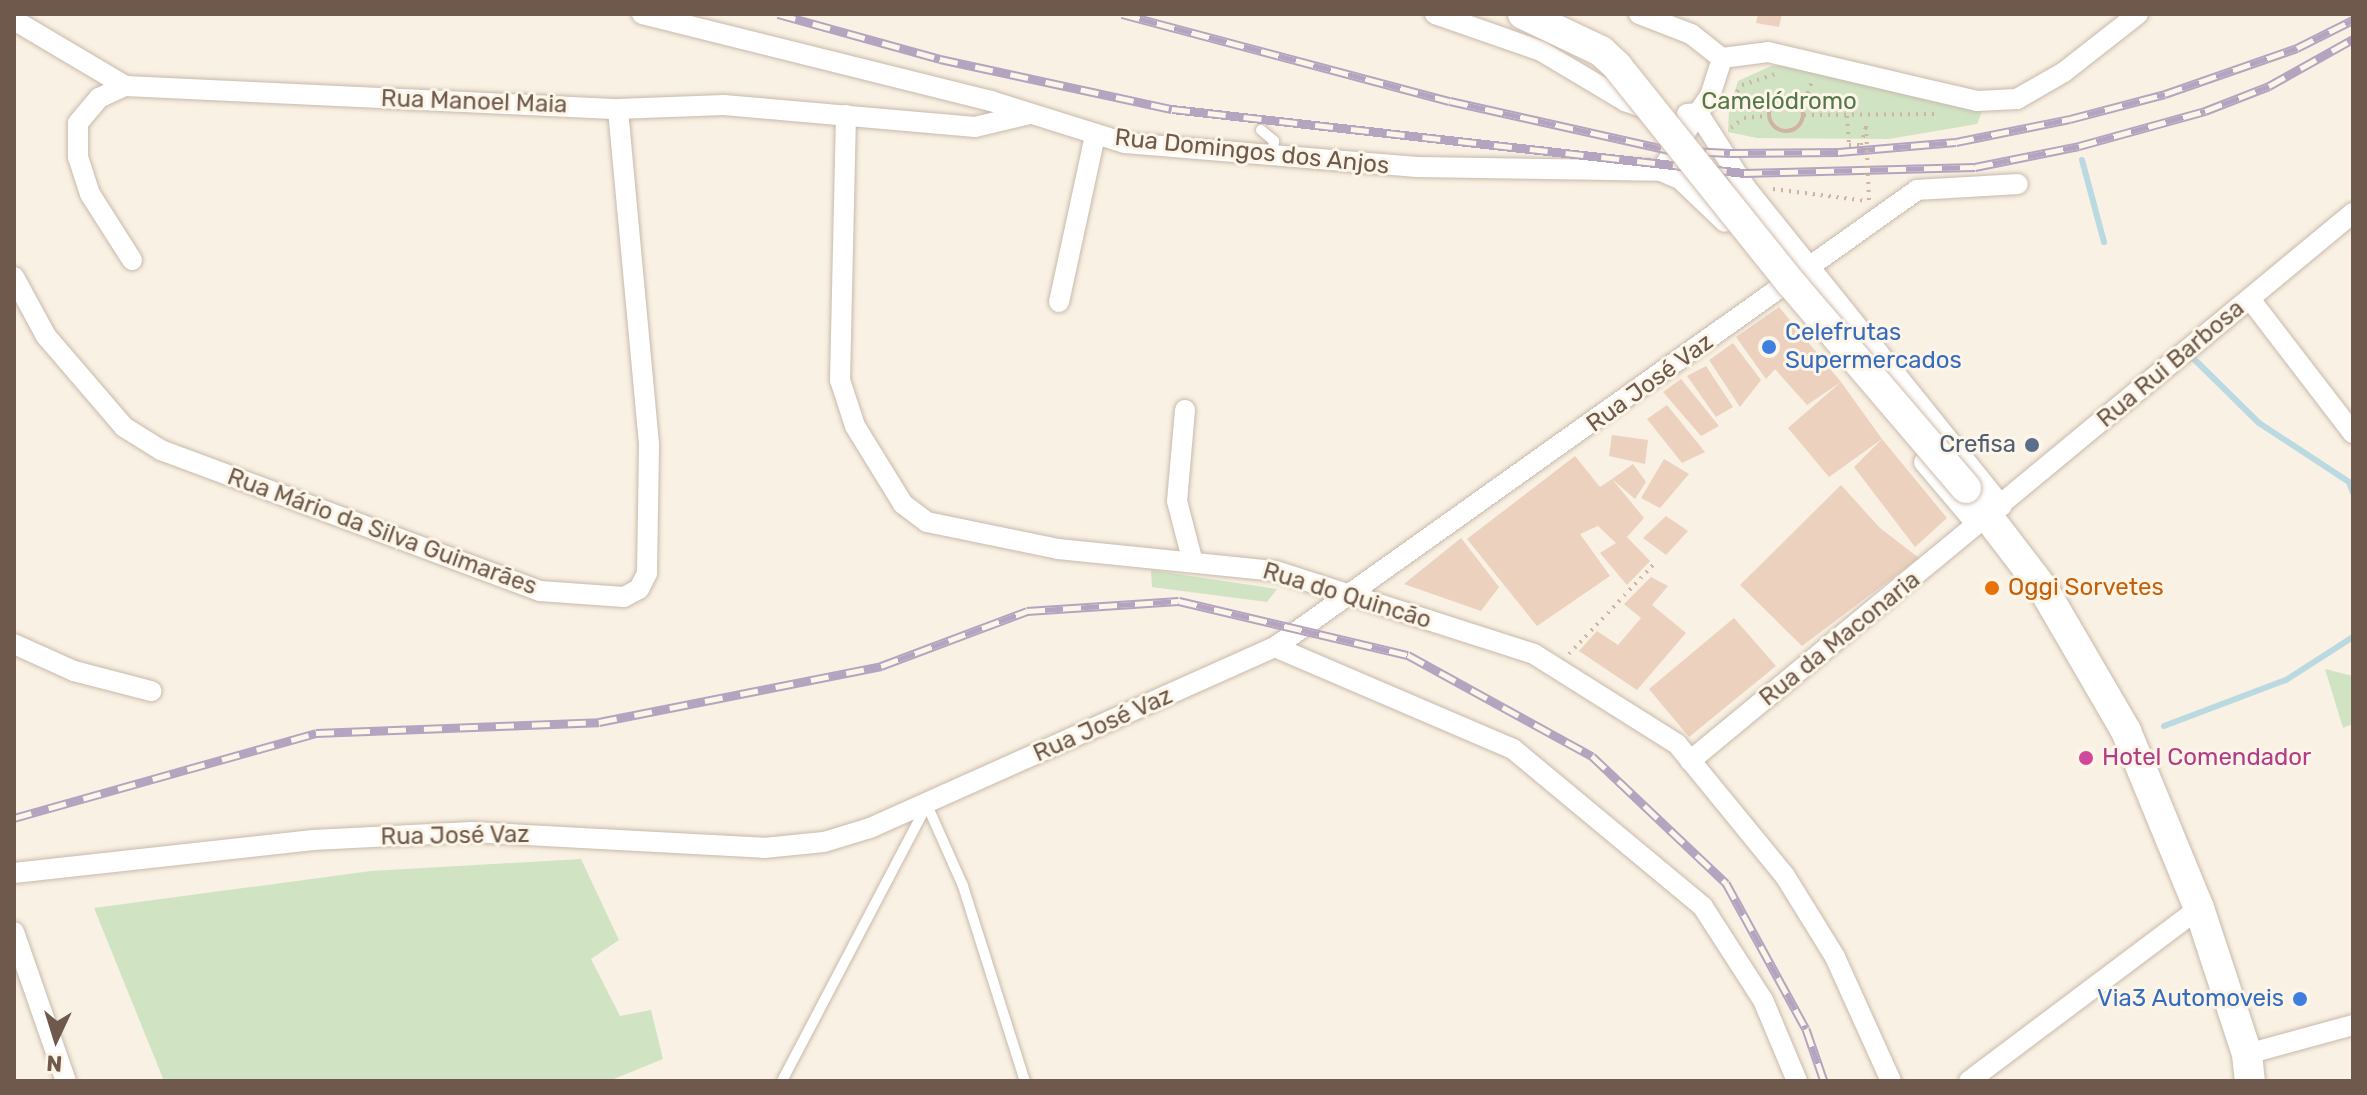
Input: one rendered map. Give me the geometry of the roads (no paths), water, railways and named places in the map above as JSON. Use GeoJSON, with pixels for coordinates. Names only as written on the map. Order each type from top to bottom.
{"type":"FeatureCollection","features":[{"type":"Feature","properties":{"kind":"main road"},"geometry":{"type":"LineString","coordinates":[[1523,14],[1601,51],[1617,66],[1790,282],[1990,516],[2044,590],[2126,731],[2199,908],[2249,1067]]}},
{"type":"Feature","properties":{"kind":"street","name":"Rua Domingos dos Anjos"},"geometry":{"type":"LineString","coordinates":[[642,14],[1033,113],[1095,136],[1272,157],[1417,167],[1661,171]]}},
{"type":"Feature","properties":{"kind":"street"},"geometry":{"type":"LineString","coordinates":[[1435,14],[1541,51],[1625,101],[1669,116],[1698,113]]}},
{"type":"Feature","properties":{"kind":"street"},"geometry":{"type":"LineString","coordinates":[[1639,14],[1691,34],[1722,58],[1780,54],[1977,101],[2017,99],[2064,72],[2138,14]]}},
{"type":"Feature","properties":{"kind":"street"},"geometry":{"type":"LineString","coordinates":[[14,20],[125,86]]}},
{"type":"Feature","properties":{"kind":"street"},"geometry":{"type":"LineString","coordinates":[[1722,58],[1710,96],[1661,171],[1680,179],[1717,212],[1780,290],[1990,516]]}},
{"type":"Feature","properties":{"kind":"street","name":"Rua Manoel Maia"},"geometry":{"type":"LineString","coordinates":[[125,86],[618,109],[724,105],[975,127],[1033,113]]}},
{"type":"Feature","properties":{"kind":"street"},"geometry":{"type":"LineString","coordinates":[[125,86],[99,98],[78,123],[78,157],[90,194],[132,260]]}},
{"type":"Feature","properties":{"kind":"street","name":"Rua Mário da Silva Guimarães"},"geometry":{"type":"LineString","coordinates":[[14,277],[46,336],[124,427],[161,450],[540,591],[624,597],[639,589],[647,573],[649,444],[618,109]]}},
{"type":"Feature","properties":{"kind":"street"},"geometry":{"type":"LineString","coordinates":[[1698,113],[1746,188],[1812,266],[1990,516]]}},
{"type":"Feature","properties":{"kind":"street","name":"Rua do Quincão"},"geometry":{"type":"LineString","coordinates":[[846,115],[840,380],[855,426],[903,504],[927,522],[1058,549],[1192,559],[1276,571],[1534,654],[1677,744],[1785,876],[1835,957],[1891,1081]]}},
{"type":"Feature","properties":{"kind":"street"},"geometry":{"type":"LineString","coordinates":[[1059,302],[1095,136]]}},
{"type":"Feature","properties":{"kind":"street","name":"Rua José Vaz"},"geometry":{"type":"LineString","coordinates":[[14,873],[313,840],[472,832],[764,848],[824,842],[927,805],[1275,647],[1353,596],[1917,190],[2018,184]]}},
{"type":"Feature","properties":{"kind":"street","name":"Rua Rui Barbosa"},"geometry":{"type":"LineString","coordinates":[[1990,516],[2352,216]]}},
{"type":"Feature","properties":{"kind":"street"},"geometry":{"type":"LineString","coordinates":[[2250,299],[2353,433]]}},
{"type":"Feature","properties":{"kind":"street"},"geometry":{"type":"LineString","coordinates":[[1185,410],[1177,501],[1192,559]]}},
{"type":"Feature","properties":{"kind":"street","name":"Rua da Maconaria"},"geometry":{"type":"LineString","coordinates":[[1690,761],[1990,516]]}},
{"type":"Feature","properties":{"kind":"street"},"geometry":{"type":"LineString","coordinates":[[14,644],[74,671],[151,691]]}},
{"type":"Feature","properties":{"kind":"street"},"geometry":{"type":"LineString","coordinates":[[1275,647],[1513,749],[1703,907],[1763,1000],[1797,1081]]}},
{"type":"Feature","properties":{"kind":"street"},"geometry":{"type":"LineString","coordinates":[[1969,1081],[2199,908]]}},
{"type":"Feature","properties":{"kind":"street"},"geometry":{"type":"LineString","coordinates":[[14,932],[66,1081]]}},
{"type":"Feature","properties":{"kind":"street"},"geometry":{"type":"LineString","coordinates":[[2249,1067],[2353,1025]]}},
{"type":"Feature","properties":{"kind":"lane"},"geometry":{"type":"LineString","coordinates":[[1261,130],[1274,141],[1272,157]]}},
{"type":"Feature","properties":{"kind":"lane"},"geometry":{"type":"LineString","coordinates":[[782,1081],[927,805]]}},
{"type":"Feature","properties":{"kind":"lane"},"geometry":{"type":"LineString","coordinates":[[927,805],[963,886],[1025,1081]]}},
{"type":"Feature","properties":{"kind":"waterway"},"geometry":{"type":"LineString","coordinates":[[2082,160],[2104,242]]}},
{"type":"Feature","properties":{"kind":"waterway"},"geometry":{"type":"LineString","coordinates":[[2192,357],[2259,423],[2349,482],[2353,493]]}},
{"type":"Feature","properties":{"kind":"waterway"},"geometry":{"type":"LineString","coordinates":[[2164,726],[2286,680],[2353,637]]}},
{"type":"Feature","properties":{"kind":"railway"},"geometry":{"type":"LineString","coordinates":[[778,14],[940,59],[1172,109],[1744,173],[1975,167],[2079,146],[2205,111],[2269,86],[2353,39]]}},
{"type":"Feature","properties":{"kind":"railway"},"geometry":{"type":"LineString","coordinates":[[1122,14],[1450,101],[1670,150],[1730,153],[1839,152],[1956,142],[2070,119],[2165,94],[2297,48],[2353,20]]}},
{"type":"Feature","properties":{"kind":"railway"},"geometry":{"type":"LineString","coordinates":[[14,818],[316,733],[599,722],[881,666],[1027,611],[1179,601],[1408,655],[1592,756],[1726,883],[1806,1029],[1824,1081]]}},
{"type":"Feature","properties":{"kind":"place","name":"Celefrutas Supermercados"},"geometry":{"type":"Point","coordinates":[1769,347]}},
{"type":"Feature","properties":{"kind":"place","name":"Crefisa"},"geometry":{"type":"Point","coordinates":[2032,445]}},
{"type":"Feature","properties":{"kind":"place","name":"Oggi Sorvetes"},"geometry":{"type":"Point","coordinates":[1992,588]}},
{"type":"Feature","properties":{"kind":"place","name":"Hotel Comendador"},"geometry":{"type":"Point","coordinates":[2086,758]}},
{"type":"Feature","properties":{"kind":"place","name":"Via3 Automoveis"},"geometry":{"type":"Point","coordinates":[2300,999]}},
{"type":"Feature","properties":{"kind":"park label","name":"Camelódromo"},"geometry":{"type":"Point","coordinates":[1779,102]}}]}
